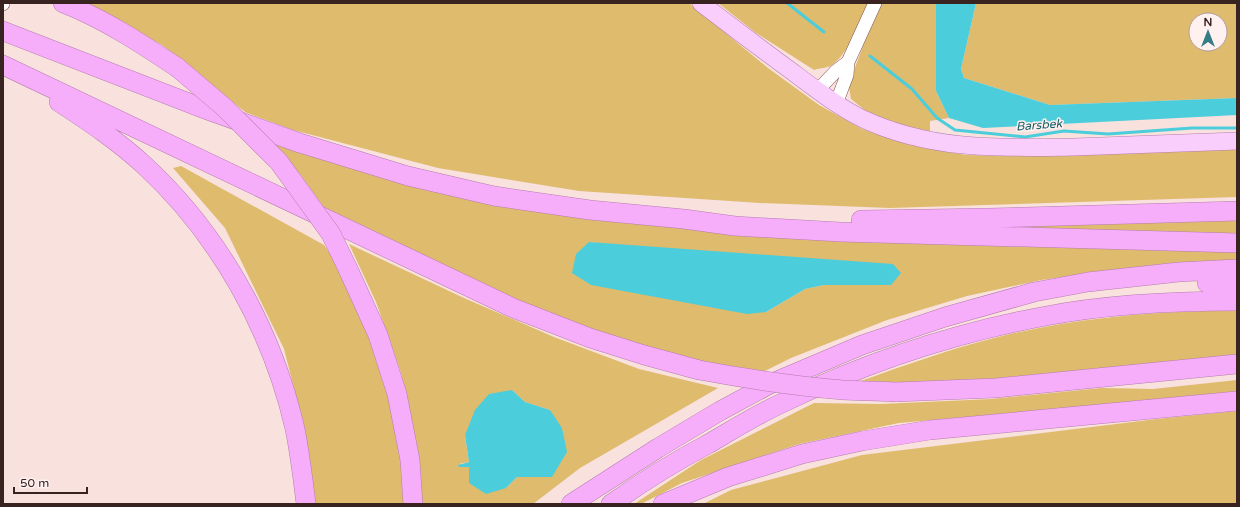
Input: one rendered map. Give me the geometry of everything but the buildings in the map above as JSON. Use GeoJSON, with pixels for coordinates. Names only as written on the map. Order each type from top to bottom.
{"type":"FeatureCollection","features":[{"type":"Feature","properties":{"kind":"highway"},"geometry":{"type":"LineString","coordinates":[[63,3],[76,8],[114,28],[148,48],[178,68],[225,108],[279,162],[331,234],[378,335],[397,394],[410,460],[413,504]]}},
{"type":"Feature","properties":{"kind":"highway"},"geometry":{"type":"LineString","coordinates":[[3,31],[202,108],[300,143],[408,176],[494,196],[590,210],[684,219],[735,226],[841,232],[1237,243]]}},
{"type":"Feature","properties":{"kind":"highway"},"geometry":{"type":"LineString","coordinates":[[4,66],[513,308],[590,338],[699,370],[746,379],[796,385],[845,390],[896,392],[996,388],[1237,364]]}},
{"type":"Feature","properties":{"kind":"highway"},"geometry":{"type":"LineString","coordinates":[[4,66],[113,138],[144,165],[179,201],[215,248],[244,294],[261,329],[274,361],[295,429],[306,504]]}},
{"type":"Feature","properties":{"kind":"highway"},"geometry":{"type":"LineString","coordinates":[[684,219],[736,217],[857,220],[1237,211]]}},
{"type":"Feature","properties":{"kind":"highway"},"geometry":{"type":"LineString","coordinates":[[571,504],[658,448],[720,411],[770,384],[862,345],[945,316],[1034,292],[1088,282],[1179,272],[1237,269]]}},
{"type":"Feature","properties":{"kind":"highway"},"geometry":{"type":"LineString","coordinates":[[986,306],[1082,291],[1157,284],[1237,283]]}},
{"type":"Feature","properties":{"kind":"highway"},"geometry":{"type":"LineString","coordinates":[[610,504],[682,458],[780,404],[830,381],[870,365],[946,340],[996,326],[1040,317],[1098,309],[1156,303],[1237,301]]}},
{"type":"Feature","properties":{"kind":"highway"},"geometry":{"type":"LineString","coordinates":[[663,504],[728,478],[795,456],[862,441],[930,430],[1237,400]]}},
{"type":"Feature","properties":{"kind":"main road"},"geometry":{"type":"LineString","coordinates":[[701,3],[836,104],[883,128],[906,135],[975,147],[1008,148],[1237,141]]}},
{"type":"Feature","properties":{"kind":"street"},"geometry":{"type":"LineString","coordinates":[[836,104],[846,75],[848,62],[875,3]]}},
{"type":"Feature","properties":{"kind":"street"},"geometry":{"type":"LineString","coordinates":[[817,90],[836,71],[848,62]]}},
{"type":"Feature","properties":{"kind":"shaded area"},"geometry":{"type":"Polygon","coordinates":[[[82,3],[689,3],[768,68],[819,105],[862,129],[907,144],[966,155],[1006,156],[1237,146],[1237,197],[890,208],[760,203],[579,191],[438,168],[293,130],[245,112],[162,45],[82,3]]]}},
{"type":"Feature","properties":{"kind":"shaded area"},"geometry":{"type":"Polygon","coordinates":[[[718,3],[868,3],[849,45],[838,60],[830,66],[814,70],[756,33],[718,3]]]}},
{"type":"Feature","properties":{"kind":"shaded area"},"geometry":{"type":"Polygon","coordinates":[[[879,3],[936,3],[936,91],[949,118],[930,121],[930,133],[901,125],[866,111],[851,99],[849,87],[879,3]]]}},
{"type":"Feature","properties":{"kind":"shaded area"},"geometry":{"type":"Polygon","coordinates":[[[976,3],[1237,3],[1237,98],[1050,105],[964,78],[961,69],[976,3]]]}},
{"type":"Feature","properties":{"kind":"shaded area"},"geometry":{"type":"Polygon","coordinates":[[[271,141],[555,213],[1237,247],[1237,260],[1097,272],[1041,280],[967,296],[887,320],[791,358],[761,373],[694,361],[602,333],[516,301],[325,209],[300,174],[271,141]],[[589,242],[766,312],[805,289],[824,285],[891,285],[589,242]]]}},
{"type":"Feature","properties":{"kind":"shaded area"},"geometry":{"type":"Polygon","coordinates":[[[181,166],[324,245],[333,258],[376,351],[397,425],[405,504],[313,504],[303,423],[284,349],[225,228],[173,168],[181,166]]]}},
{"type":"Feature","properties":{"kind":"shaded area"},"geometry":{"type":"Polygon","coordinates":[[[1237,218],[1237,235],[992,228],[992,225],[1237,218]]]}},
{"type":"Feature","properties":{"kind":"shaded area"},"geometry":{"type":"Polygon","coordinates":[[[349,244],[464,298],[554,337],[639,369],[718,388],[580,468],[533,504],[422,504],[419,456],[401,373],[376,302],[349,244]],[[512,390],[465,435],[469,462],[459,464],[469,467],[469,483],[506,488],[517,477],[552,477],[550,410],[525,402],[512,390]]]}},
{"type":"Feature","properties":{"kind":"shaded area"},"geometry":{"type":"Polygon","coordinates":[[[1203,311],[1237,311],[1237,355],[1017,377],[927,383],[858,382],[947,351],[1027,330],[1102,318],[1203,311]]]}},
{"type":"Feature","properties":{"kind":"shaded area"},"geometry":{"type":"Polygon","coordinates":[[[1237,380],[1237,393],[899,423],[799,444],[682,483],[641,504],[634,504],[701,460],[814,403],[881,404],[991,399],[1102,388],[1153,389],[1237,380]]]}},
{"type":"Feature","properties":{"kind":"shaded area"},"geometry":{"type":"Polygon","coordinates":[[[1237,411],[1237,504],[703,504],[731,490],[862,455],[1157,419],[1237,411]]]}},
{"type":"Feature","properties":{"kind":"water"},"geometry":{"type":"Polygon","coordinates":[[[936,3],[976,3],[961,69],[964,78],[1050,105],[1237,98],[1237,115],[983,128],[949,118],[936,91],[936,3]]]}},
{"type":"Feature","properties":{"kind":"water"},"geometry":{"type":"Polygon","coordinates":[[[589,242],[893,264],[901,273],[891,285],[824,285],[805,289],[766,312],[747,314],[591,285],[572,273],[576,254],[589,242]]]}},
{"type":"Feature","properties":{"kind":"water"},"geometry":{"type":"Polygon","coordinates":[[[512,390],[525,402],[550,410],[562,428],[567,452],[552,477],[517,477],[506,488],[486,494],[469,483],[469,467],[459,467],[458,465],[469,462],[465,435],[475,410],[489,394],[512,390]]]}},
{"type":"Feature","properties":{"kind":"waterway","name":"Barsbek"},"geometry":{"type":"LineString","coordinates":[[787,3],[824,32]]}},
{"type":"Feature","properties":{"kind":"waterway","name":"Barsbek"},"geometry":{"type":"LineString","coordinates":[[870,56],[912,89],[937,118],[955,130],[1025,137],[1064,131],[1108,134],[1192,128],[1237,128]]}}]}
